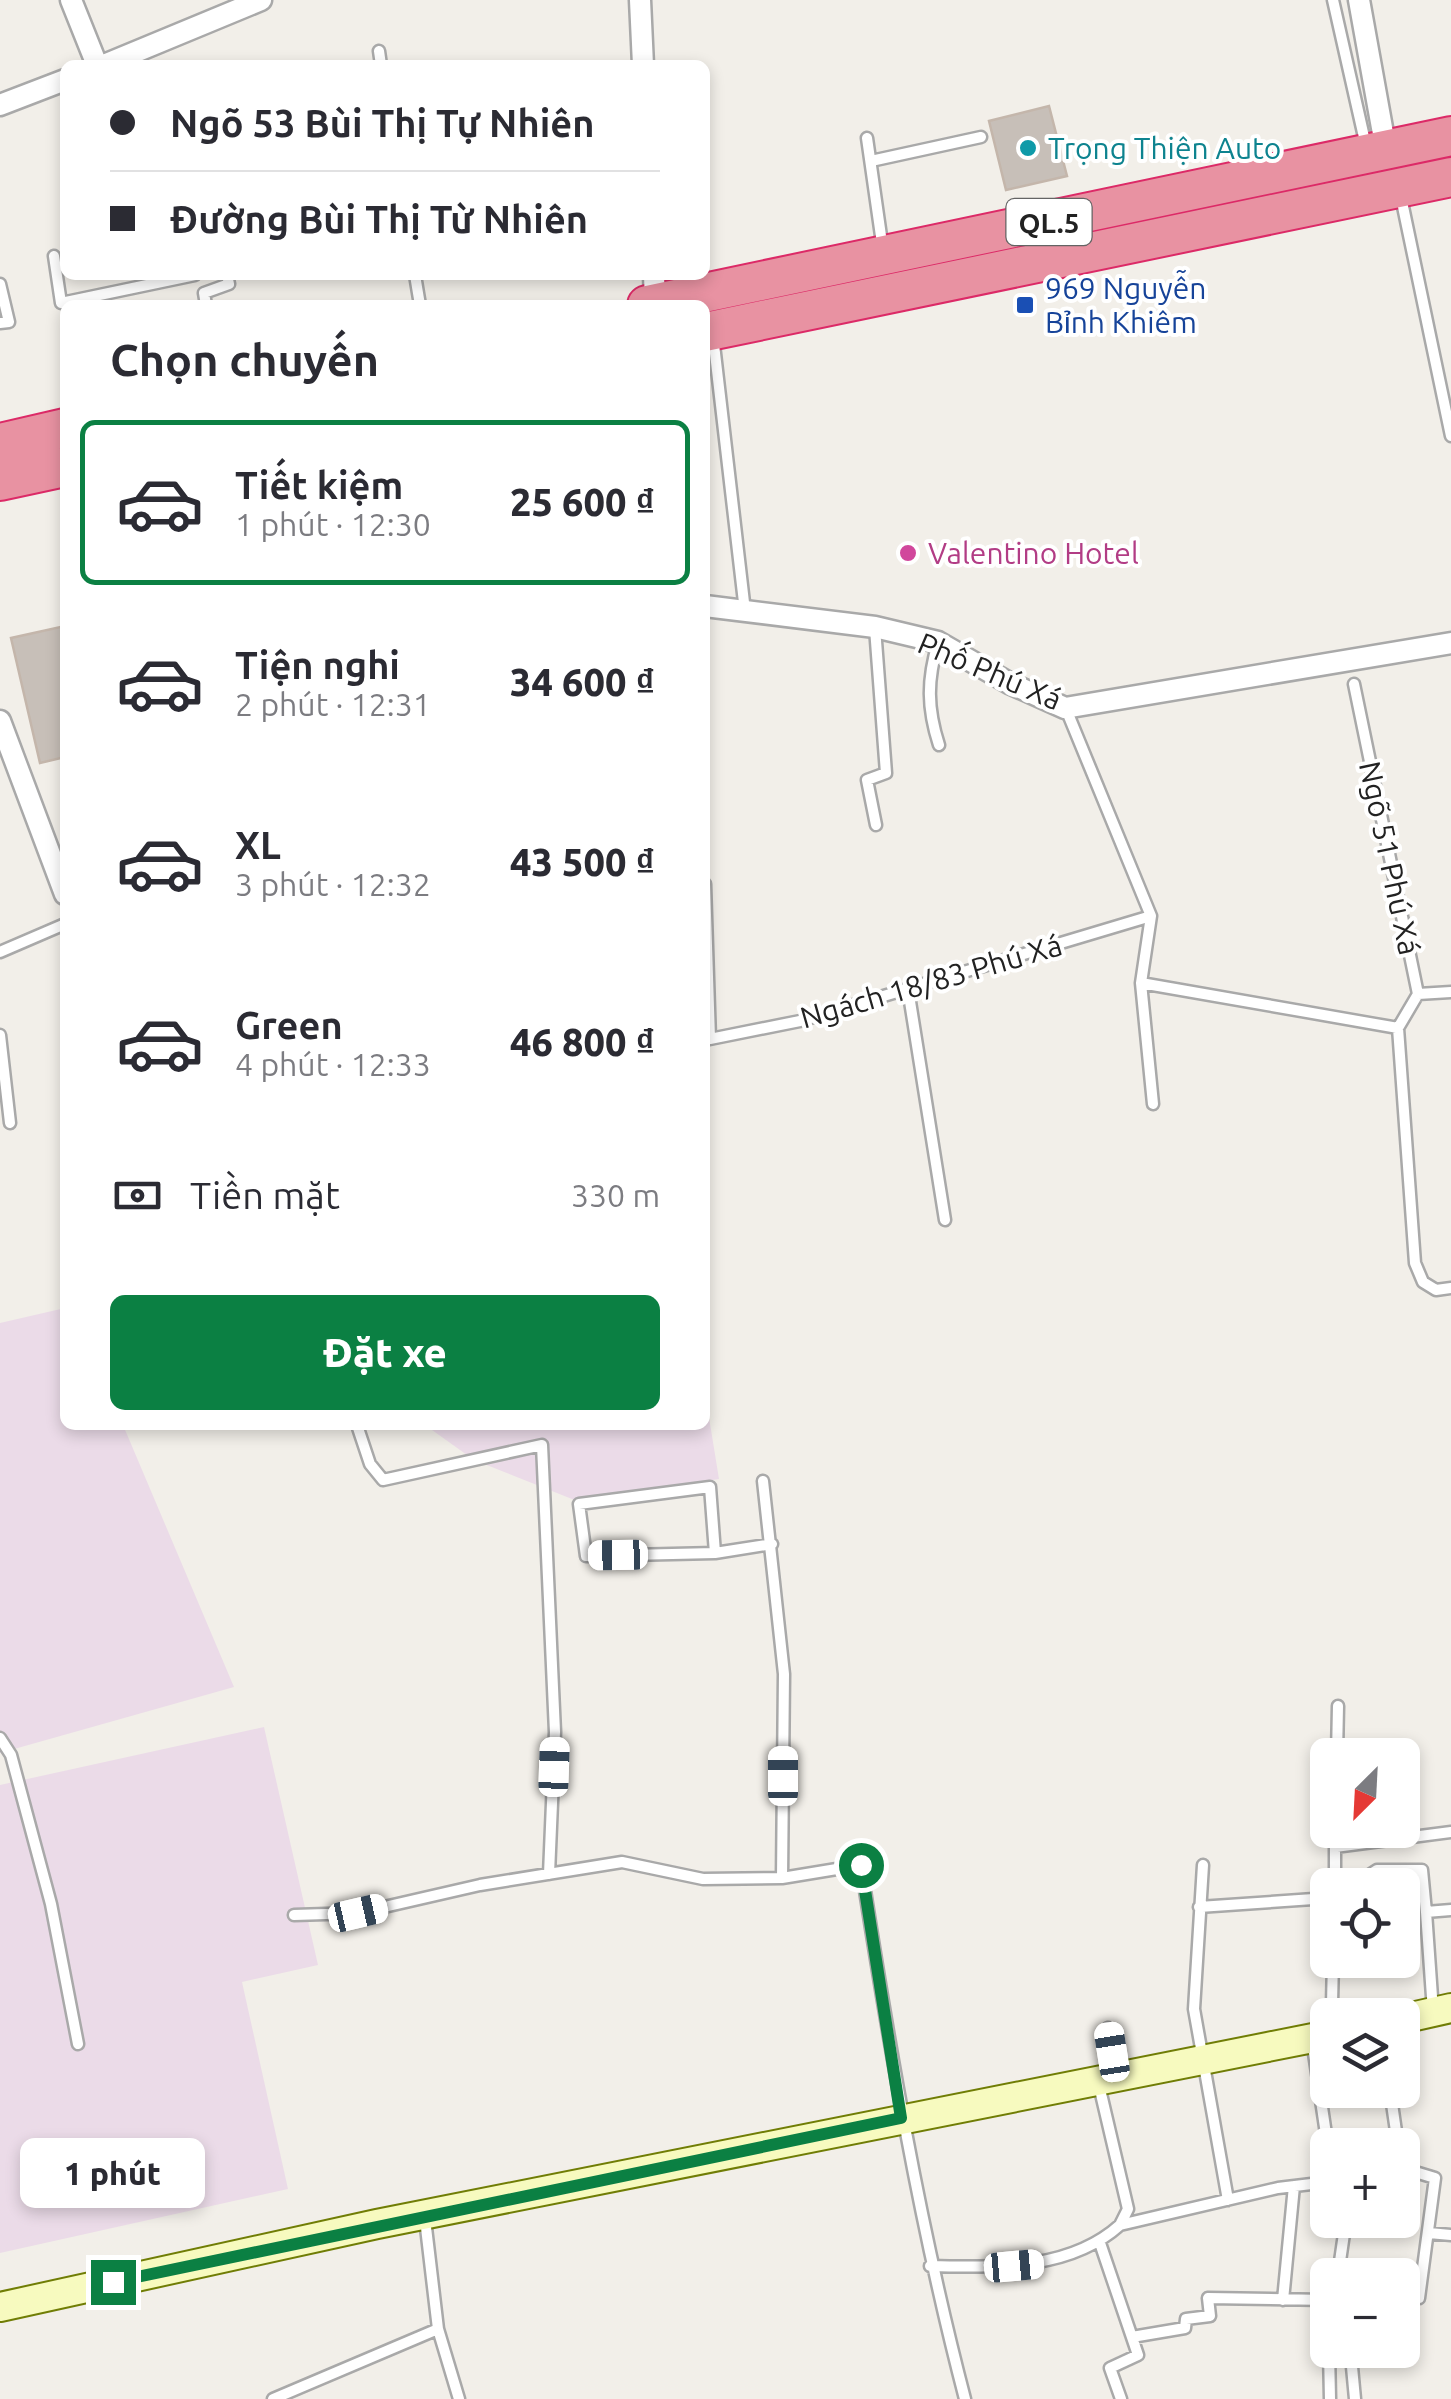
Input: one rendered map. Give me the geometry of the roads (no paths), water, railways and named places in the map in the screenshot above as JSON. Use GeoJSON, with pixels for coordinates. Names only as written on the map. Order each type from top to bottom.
{"type":"FeatureCollection","features":[{"type":"Feature","properties":{"kind":"highway","name":"QL.5"},"geometry":{"type":"LineString","coordinates":[[652,294],[884,256],[1451,136]]}},
{"type":"Feature","properties":{"kind":"highway","name":"QL.5"},"geometry":{"type":"LineString","coordinates":[[710,331],[1451,177]]}},
{"type":"Feature","properties":{"kind":"highway"},"geometry":{"type":"LineString","coordinates":[[0,443],[60,429]]}},
{"type":"Feature","properties":{"kind":"highway"},"geometry":{"type":"LineString","coordinates":[[0,480],[60,469]]}},
{"type":"Feature","properties":{"kind":"street"},"geometry":{"type":"LineString","coordinates":[[71,0],[99,60]]}},
{"type":"Feature","properties":{"kind":"street"},"geometry":{"type":"LineString","coordinates":[[640,0],[643,60]]}},
{"type":"Feature","properties":{"kind":"street"},"geometry":{"type":"LineString","coordinates":[[1359,0],[1377,153]]}},
{"type":"Feature","properties":{"kind":"street"},"geometry":{"type":"LineString","coordinates":[[113,60],[250,2]]}},
{"type":"Feature","properties":{"kind":"street"},"geometry":{"type":"LineString","coordinates":[[0,104],[60,82]]}},
{"type":"Feature","properties":{"kind":"street","name":"Phố Phú Xá"},"geometry":{"type":"LineString","coordinates":[[710,607],[875,627],[938,642],[1009,683],[1066,708],[1451,643]]}},
{"type":"Feature","properties":{"kind":"street"},"geometry":{"type":"LineString","coordinates":[[0,721],[60,881]]}},
{"type":"Feature","properties":{"kind":"street"},"geometry":{"type":"LineString","coordinates":[[0,2307],[901,2118],[1310,2039]]}},
{"type":"Feature","properties":{"kind":"lane"},"geometry":{"type":"LineString","coordinates":[[1333,0],[1377,153]]}},
{"type":"Feature","properties":{"kind":"lane"},"geometry":{"type":"LineString","coordinates":[[379,51],[381,60]]}},
{"type":"Feature","properties":{"kind":"lane"},"geometry":{"type":"LineString","coordinates":[[870,161],[981,137]]}},
{"type":"Feature","properties":{"kind":"lane"},"geometry":{"type":"LineString","coordinates":[[867,138],[884,256]]}},
{"type":"Feature","properties":{"kind":"lane"},"geometry":{"type":"LineString","coordinates":[[1399,188],[1451,436]]}},
{"type":"Feature","properties":{"kind":"lane"},"geometry":{"type":"LineString","coordinates":[[54,256],[60,300]]}},
{"type":"Feature","properties":{"kind":"lane"},"geometry":{"type":"LineString","coordinates":[[80,300],[174,280]]}},
{"type":"Feature","properties":{"kind":"lane"},"geometry":{"type":"LineString","coordinates":[[205,299],[228,284],[228,280]]}},
{"type":"Feature","properties":{"kind":"lane"},"geometry":{"type":"LineString","coordinates":[[0,284],[9,322],[0,323]]}},
{"type":"Feature","properties":{"kind":"lane"},"geometry":{"type":"LineString","coordinates":[[710,339],[745,611]]}},
{"type":"Feature","properties":{"kind":"lane"},"geometry":{"type":"LineString","coordinates":[[875,627],[886,773],[867,780],[876,825]]}},
{"type":"Feature","properties":{"kind":"lane"},"geometry":{"type":"LineString","coordinates":[[938,642],[928,678],[931,720],[939,745]]}},
{"type":"Feature","properties":{"kind":"lane","name":"Ngõ 51 Phú Xá"},"geometry":{"type":"LineString","coordinates":[[1354,684],[1418,994],[1398,1028]]}},
{"type":"Feature","properties":{"kind":"lane"},"geometry":{"type":"LineString","coordinates":[[1066,708],[1151,916],[1142,983],[1153,1104]]}},
{"type":"Feature","properties":{"kind":"lane","name":"Ngách 18/83 Phú Xá"},"geometry":{"type":"LineString","coordinates":[[710,1038],[800,1021],[1151,916]]}},
{"type":"Feature","properties":{"kind":"lane"},"geometry":{"type":"LineString","coordinates":[[0,952],[60,926]]}},
{"type":"Feature","properties":{"kind":"lane"},"geometry":{"type":"LineString","coordinates":[[1142,983],[1398,1028],[1416,1262],[1424,1282],[1436,1290],[1451,1288]]}},
{"type":"Feature","properties":{"kind":"lane"},"geometry":{"type":"LineString","coordinates":[[908,989],[945,1220]]}},
{"type":"Feature","properties":{"kind":"lane"},"geometry":{"type":"LineString","coordinates":[[1418,994],[1451,992]]}},
{"type":"Feature","properties":{"kind":"lane"},"geometry":{"type":"LineString","coordinates":[[0,1035],[10,1123]]}},
{"type":"Feature","properties":{"kind":"lane"},"geometry":{"type":"LineString","coordinates":[[359,1430],[370,1464],[384,1480],[542,1445],[555,1732],[549,1874]]}},
{"type":"Feature","properties":{"kind":"lane"},"geometry":{"type":"LineString","coordinates":[[763,1482],[784,1674],[782,1878]]}},
{"type":"Feature","properties":{"kind":"lane"},"geometry":{"type":"LineString","coordinates":[[714,1552],[710,1487],[579,1504],[586,1556],[714,1552],[772,1544]]}},
{"type":"Feature","properties":{"kind":"lane"},"geometry":{"type":"LineString","coordinates":[[1337,1738],[1338,1706]]}},
{"type":"Feature","properties":{"kind":"lane"},"geometry":{"type":"LineString","coordinates":[[0,1738],[11,1755],[50,1904],[78,2044]]}},
{"type":"Feature","properties":{"kind":"lane"},"geometry":{"type":"LineString","coordinates":[[1420,1836],[1451,1832]]}},
{"type":"Feature","properties":{"kind":"lane"},"geometry":{"type":"LineString","coordinates":[[294,1915],[358,1913],[622,1862],[703,1879],[782,1878],[861,1865],[901,2118],[930,2266],[965,2399]]}},
{"type":"Feature","properties":{"kind":"lane"},"geometry":{"type":"LineString","coordinates":[[1203,1864],[1194,2010],[1228,2200]]}},
{"type":"Feature","properties":{"kind":"lane"},"geometry":{"type":"LineString","coordinates":[[1420,1870],[1442,2010]]}},
{"type":"Feature","properties":{"kind":"lane"},"geometry":{"type":"LineString","coordinates":[[1198,1907],[1310,1899]]}},
{"type":"Feature","properties":{"kind":"lane"},"geometry":{"type":"LineString","coordinates":[[1426,1912],[1451,1910]]}},
{"type":"Feature","properties":{"kind":"lane"},"geometry":{"type":"LineString","coordinates":[[930,2266],[1035,2264],[1100,2243],[1120,2225],[1128,2209],[1107,2078],[1108,2028]]}},
{"type":"Feature","properties":{"kind":"lane"},"geometry":{"type":"LineString","coordinates":[[1420,2173],[1435,2178],[1420,2293]]}},
{"type":"Feature","properties":{"kind":"lane"},"geometry":{"type":"LineString","coordinates":[[1120,2225],[1310,2184]]}},
{"type":"Feature","properties":{"kind":"lane"},"geometry":{"type":"LineString","coordinates":[[1283,2300],[1294,2186]]}},
{"type":"Feature","properties":{"kind":"lane"},"geometry":{"type":"LineString","coordinates":[[425,2216],[438,2328],[459,2399]]}},
{"type":"Feature","properties":{"kind":"lane"},"geometry":{"type":"LineString","coordinates":[[1430,2232],[1451,2234]]}},
{"type":"Feature","properties":{"kind":"lane"},"geometry":{"type":"LineString","coordinates":[[1100,2243],[1138,2355],[1110,2368],[1121,2399]]}},
{"type":"Feature","properties":{"kind":"lane"},"geometry":{"type":"LineString","coordinates":[[1132,2337],[1185,2328],[1186,2318],[1210,2316],[1208,2298],[1310,2300]]}},
{"type":"Feature","properties":{"kind":"lane"},"geometry":{"type":"LineString","coordinates":[[273,2399],[438,2328]]}},
{"type":"Feature","properties":{"kind":"lane"},"geometry":{"type":"LineString","coordinates":[[1329,2368],[1330,2399]]}},
{"type":"Feature","properties":{"kind":"lane"},"geometry":{"type":"LineString","coordinates":[[1352,2368],[1354,2399]]}},
{"type":"Feature","properties":{"kind":"place","name":"Trọng Thiện Auto"},"geometry":{"type":"Point","coordinates":[1028,148]}},
{"type":"Feature","properties":{"kind":"place","name":"969 Nguyễn Bỉnh Khiêm"},"geometry":{"type":"Point","coordinates":[1025,305]}},
{"type":"Feature","properties":{"kind":"place","name":"Valentino Hotel"},"geometry":{"type":"Point","coordinates":[908,553]}}]}
